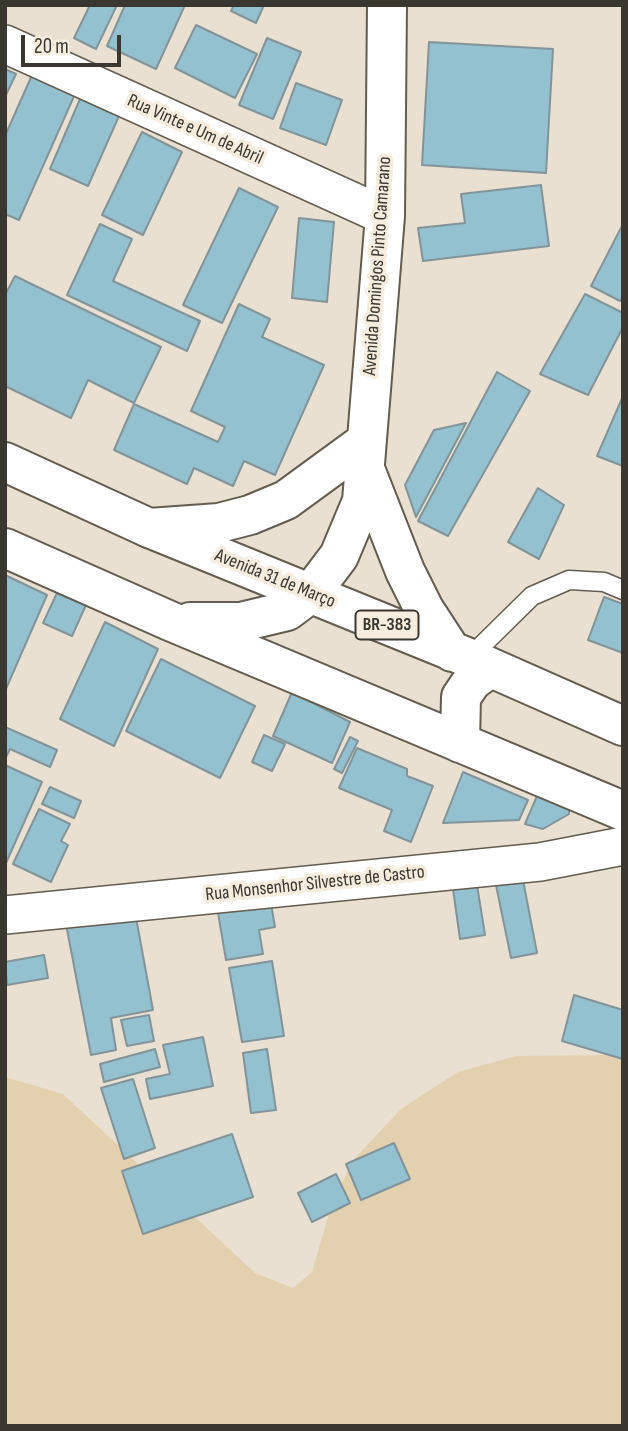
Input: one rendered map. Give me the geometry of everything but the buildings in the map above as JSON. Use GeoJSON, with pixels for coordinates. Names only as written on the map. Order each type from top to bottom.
{"type":"FeatureCollection","features":[{"type":"Feature","properties":{"kind":"main road","name":"Avenida Domingos Pinto Camarano"},"geometry":{"type":"LineString","coordinates":[[170,621],[241,622],[287,611],[311,593],[339,556],[362,501],[385,216],[387,5]]}},
{"type":"Feature","properties":{"kind":"main road"},"geometry":{"type":"LineString","coordinates":[[149,528],[219,523],[250,515],[286,500],[365,456],[405,571],[424,609],[470,659],[472,681],[461,697],[460,743]]}},
{"type":"Feature","properties":{"kind":"main road","name":"Avenida 31 de Março"},"geometry":{"type":"LineString","coordinates":[[5,462],[149,528],[470,659],[623,726]]}},
{"type":"Feature","properties":{"kind":"main road"},"geometry":{"type":"LineString","coordinates":[[5,548],[170,621],[623,811]]}},
{"type":"Feature","properties":{"kind":"street","name":"Rua Vinte e Um de Abril"},"geometry":{"type":"LineString","coordinates":[[5,44],[385,216]]}},
{"type":"Feature","properties":{"kind":"street","name":"Rua Monsenhor Silvestre de Castro"},"geometry":{"type":"LineString","coordinates":[[5,915],[540,862],[623,846]]}},
{"type":"Feature","properties":{"kind":"lane"},"geometry":{"type":"LineString","coordinates":[[470,659],[532,597],[569,580],[604,582],[623,590]]}},
{"type":"Feature","properties":{"kind":"shaded area"},"geometry":{"type":"Polygon","coordinates":[[[623,1055],[623,1426],[5,1426],[5,1077],[63,1094],[255,1273],[293,1288],[312,1272],[333,1200],[354,1159],[401,1109],[458,1072],[516,1056],[623,1055]]]}}]}
